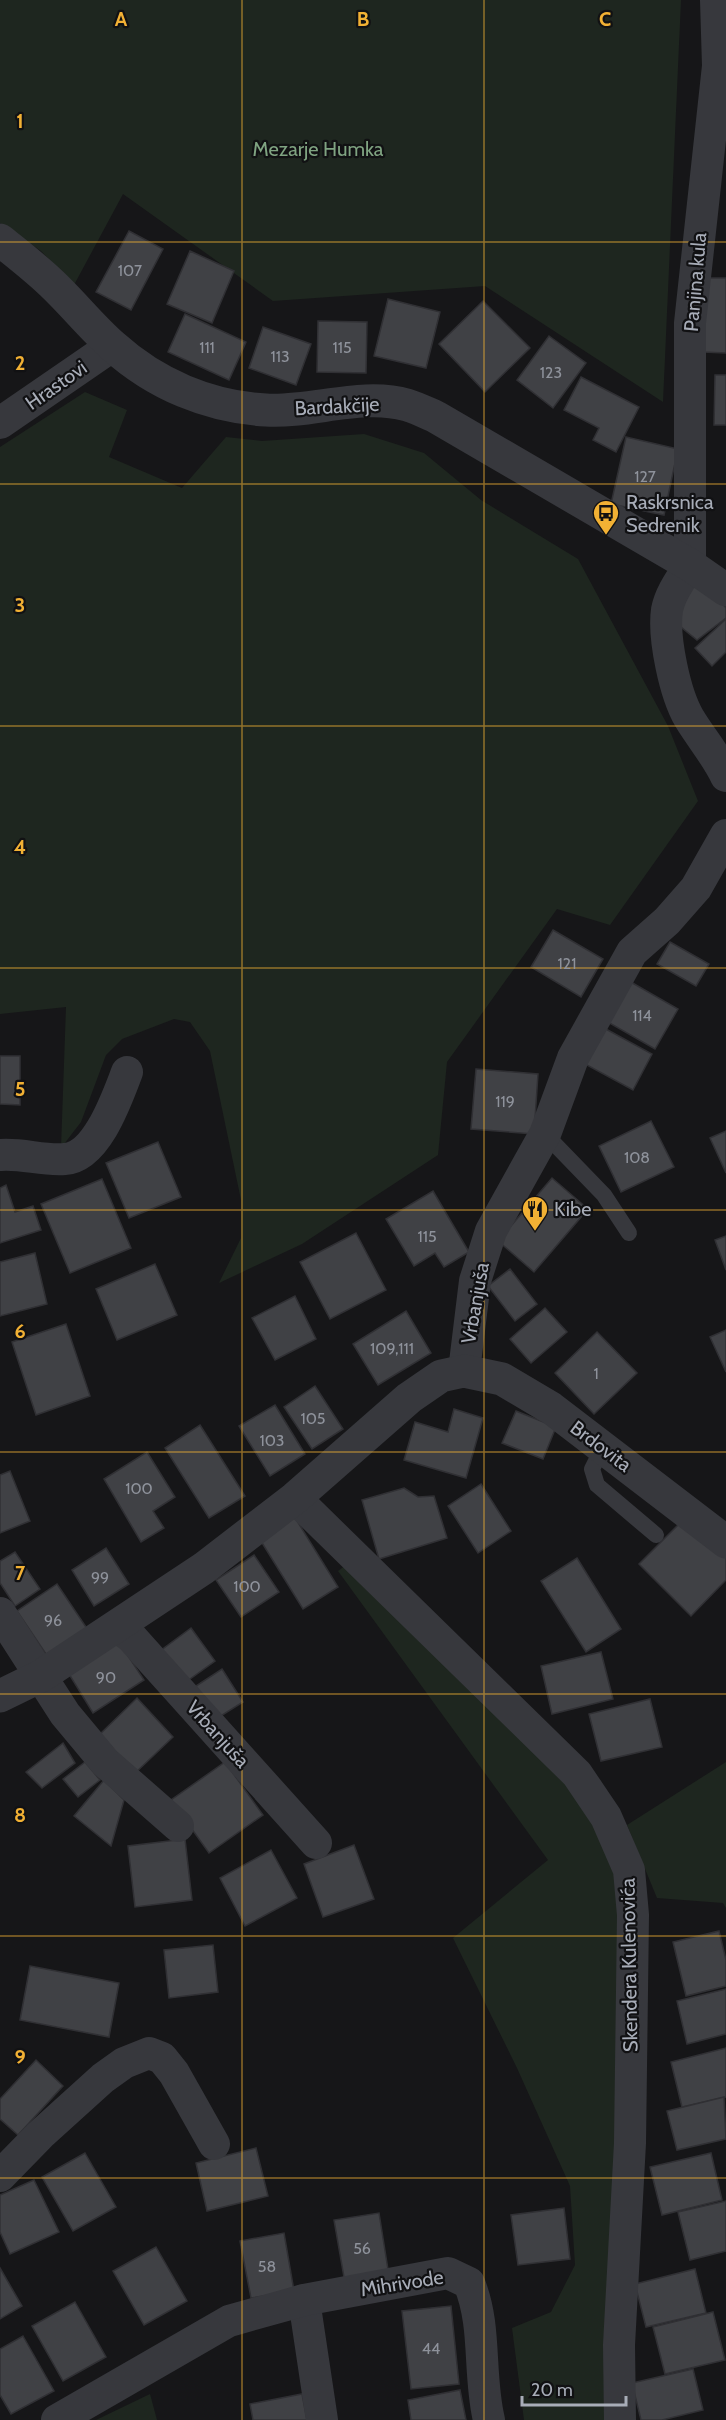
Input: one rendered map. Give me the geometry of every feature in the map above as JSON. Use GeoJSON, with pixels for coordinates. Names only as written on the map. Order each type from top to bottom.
{"type":"FeatureCollection","features":[{"type":"Feature","properties":{"kind":"street","name":"Panjina kula"},"geometry":{"type":"LineString","coordinates":[[690,565],[690,323],[718,66],[716,0]]}},
{"type":"Feature","properties":{"kind":"street","name":"Bardakčije"},"geometry":{"type":"LineString","coordinates":[[0,240],[49,281],[112,346],[142,369],[180,389],[207,401],[268,411],[373,402],[406,405],[436,417],[690,565],[726,590]]}},
{"type":"Feature","properties":{"kind":"street","name":"Hrastovi"},"geometry":{"type":"LineString","coordinates":[[0,423],[112,346]]}},
{"type":"Feature","properties":{"kind":"street"},"geometry":{"type":"LineString","coordinates":[[690,565],[675,589],[668,609],[668,642],[673,671],[688,716],[726,776]]}},
{"type":"Feature","properties":{"kind":"street","name":"Vrbanjuša"},"geometry":{"type":"LineString","coordinates":[[0,1696],[41,1676],[204,1568],[295,1498],[409,1398],[441,1376],[465,1371],[475,1281],[491,1232],[545,1134],[573,1058],[632,952],[668,921],[696,888],[726,835]]}},
{"type":"Feature","properties":{"kind":"street"},"geometry":{"type":"LineString","coordinates":[[0,1155],[67,1159],[87,1149],[109,1117],[127,1072]]}},
{"type":"Feature","properties":{"kind":"street","name":"Brdovita"},"geometry":{"type":"LineString","coordinates":[[465,1371],[502,1379],[551,1408],[726,1542]]}},
{"type":"Feature","properties":{"kind":"street","name":"Skendera Kulenovića"},"geometry":{"type":"LineString","coordinates":[[295,1498],[576,1774],[606,1817],[629,1870],[633,1915],[630,2142],[619,2345],[620,2420]]}},
{"type":"Feature","properties":{"kind":"street"},"geometry":{"type":"LineString","coordinates":[[0,1612],[65,1714],[105,1762],[178,1826]]}},
{"type":"Feature","properties":{"kind":"street","name":"Vrbanjuša"},"geometry":{"type":"LineString","coordinates":[[118,1626],[132,1638],[316,1843]]}},
{"type":"Feature","properties":{"kind":"street"},"geometry":{"type":"LineString","coordinates":[[0,2176],[40,2135],[103,2078],[124,2063],[149,2053],[162,2058],[174,2073],[214,2144]]}},
{"type":"Feature","properties":{"kind":"street","name":"Mihrivode"},"geometry":{"type":"LineString","coordinates":[[57,2420],[229,2321],[304,2300],[448,2273],[469,2283],[477,2303],[484,2401],[489,2420]]}},
{"type":"Feature","properties":{"kind":"street"},"geometry":{"type":"LineString","coordinates":[[304,2300],[322,2420]]}},
{"type":"Feature","properties":{"kind":"lane"},"geometry":{"type":"LineString","coordinates":[[545,1134],[604,1195],[629,1233]]}},
{"type":"Feature","properties":{"kind":"lane"},"geometry":{"type":"LineString","coordinates":[[603,1447],[592,1469],[597,1485],[657,1535]]}},
{"type":"Feature","properties":{"kind":"green space","name":"Mezarje Humka"},"geometry":{"type":"Polygon","coordinates":[[[0,0],[681,0],[663,402],[485,286],[273,301],[123,194],[74,285],[41,251],[0,223],[0,0]]]}},
{"type":"Feature","properties":{"kind":"green space"},"geometry":{"type":"Polygon","coordinates":[[[85,392],[127,410],[109,457],[182,488],[226,437],[262,441],[364,434],[424,453],[481,500],[578,559],[668,726],[698,801],[610,925],[557,909],[447,1062],[438,1155],[302,1244],[219,1283],[241,1238],[241,1200],[210,1051],[190,1022],[174,1019],[122,1039],[106,1055],[81,1122],[61,1148],[66,1007],[0,1014],[0,447],[85,392]]]}},
{"type":"Feature","properties":{"kind":"green space"},"geometry":{"type":"Polygon","coordinates":[[[346,1565],[564,1778],[591,1813],[622,1889],[612,2420],[524,2420],[512,2328],[551,2312],[575,2265],[570,2186],[517,2068],[453,1938],[548,1860],[338,1571],[346,1565]]]}},
{"type":"Feature","properties":{"kind":"green space"},"geometry":{"type":"Polygon","coordinates":[[[726,1762],[726,1908],[723,1903],[657,1898],[627,1825],[726,1762]]]}},
{"type":"Feature","properties":{"kind":"green space"},"geometry":{"type":"Polygon","coordinates":[[[150,2394],[157,2420],[96,2420],[150,2394]]]}},
{"type":"Feature","properties":{"kind":"building"},"geometry":{"type":"Polygon","coordinates":[[[129,231],[163,249],[131,310],[96,292],[129,231]]]}},
{"type":"Feature","properties":{"kind":"building"},"geometry":{"type":"Polygon","coordinates":[[[190,251],[234,271],[212,323],[167,304],[190,251]]]}},
{"type":"Feature","properties":{"kind":"building"},"geometry":{"type":"Polygon","coordinates":[[[703,278],[726,278],[726,353],[703,352],[703,278]]]}},
{"type":"Feature","properties":{"kind":"building"},"geometry":{"type":"Polygon","coordinates":[[[388,299],[440,312],[426,368],[374,356],[388,299]]]}},
{"type":"Feature","properties":{"kind":"building"},"geometry":{"type":"Polygon","coordinates":[[[483,301],[530,348],[485,392],[439,344],[483,301]]]}},
{"type":"Feature","properties":{"kind":"building"},"geometry":{"type":"Polygon","coordinates":[[[185,314],[246,342],[229,380],[168,352],[185,314]]]}},
{"type":"Feature","properties":{"kind":"building"},"geometry":{"type":"Polygon","coordinates":[[[318,321],[367,322],[366,373],[317,372],[318,321]]]}},
{"type":"Feature","properties":{"kind":"building"},"geometry":{"type":"Polygon","coordinates":[[[263,327],[311,344],[296,385],[249,368],[263,327]]]}},
{"type":"Feature","properties":{"kind":"building"},"geometry":{"type":"Polygon","coordinates":[[[549,336],[586,363],[553,408],[517,380],[549,336]]]}},
{"type":"Feature","properties":{"kind":"building"},"geometry":{"type":"Polygon","coordinates":[[[715,375],[726,375],[726,425],[714,425],[715,375]]]}},
{"type":"Feature","properties":{"kind":"building"},"geometry":{"type":"Polygon","coordinates":[[[581,377],[639,407],[616,452],[593,440],[599,428],[564,410],[581,377]]]}},
{"type":"Feature","properties":{"kind":"building"},"geometry":{"type":"Polygon","coordinates":[[[626,437],[678,449],[664,515],[611,504],[626,437]]]}},
{"type":"Feature","properties":{"kind":"building"},"geometry":{"type":"Polygon","coordinates":[[[685,584],[714,593],[726,608],[726,618],[697,640],[671,619],[685,584]]]}},
{"type":"Feature","properties":{"kind":"building"},"geometry":{"type":"Polygon","coordinates":[[[726,619],[726,652],[712,666],[695,648],[726,619]]]}},
{"type":"Feature","properties":{"kind":"building"},"geometry":{"type":"Polygon","coordinates":[[[553,930],[603,959],[581,997],[531,967],[553,930]]]}},
{"type":"Feature","properties":{"kind":"building"},"geometry":{"type":"Polygon","coordinates":[[[670,942],[709,964],[696,986],[657,964],[670,942]]]}},
{"type":"Feature","properties":{"kind":"building"},"geometry":{"type":"Polygon","coordinates":[[[629,981],[678,1009],[655,1049],[606,1021],[629,981]]]}},
{"type":"Feature","properties":{"kind":"building"},"geometry":{"type":"Polygon","coordinates":[[[604,1028],[652,1054],[633,1090],[585,1064],[604,1028]]]}},
{"type":"Feature","properties":{"kind":"building"},"geometry":{"type":"Polygon","coordinates":[[[0,1056],[20,1056],[20,1105],[0,1104],[0,1056]]]}},
{"type":"Feature","properties":{"kind":"building"},"geometry":{"type":"Polygon","coordinates":[[[476,1069],[538,1074],[534,1134],[471,1129],[476,1069]]]}},
{"type":"Feature","properties":{"kind":"building"},"geometry":{"type":"Polygon","coordinates":[[[651,1121],[674,1167],[621,1192],[599,1146],[651,1121]]]}},
{"type":"Feature","properties":{"kind":"building"},"geometry":{"type":"Polygon","coordinates":[[[726,1131],[726,1173],[710,1138],[726,1131]]]}},
{"type":"Feature","properties":{"kind":"building"},"geometry":{"type":"Polygon","coordinates":[[[158,1142],[181,1197],[129,1218],[106,1163],[158,1142]]]}},
{"type":"Feature","properties":{"kind":"building"},"geometry":{"type":"Polygon","coordinates":[[[552,1178],[588,1209],[534,1272],[498,1241],[552,1178]]]}},
{"type":"Feature","properties":{"kind":"building"},"geometry":{"type":"Polygon","coordinates":[[[102,1179],[131,1248],[70,1273],[41,1204],[102,1179]]]}},
{"type":"Feature","properties":{"kind":"building"},"geometry":{"type":"Polygon","coordinates":[[[6,1185],[15,1212],[33,1206],[41,1230],[0,1243],[0,1188],[6,1185]]]}},
{"type":"Feature","properties":{"kind":"building"},"geometry":{"type":"Polygon","coordinates":[[[433,1191],[469,1252],[444,1267],[435,1253],[414,1266],[386,1219],[433,1191]]]}},
{"type":"Feature","properties":{"kind":"building"},"geometry":{"type":"Polygon","coordinates":[[[356,1233],[386,1290],[330,1319],[300,1262],[356,1233]]]}},
{"type":"Feature","properties":{"kind":"building"},"geometry":{"type":"Polygon","coordinates":[[[726,1236],[726,1270],[715,1240],[726,1236]]]}},
{"type":"Feature","properties":{"kind":"building"},"geometry":{"type":"Polygon","coordinates":[[[35,1253],[47,1304],[0,1316],[0,1262],[35,1253]]]}},
{"type":"Feature","properties":{"kind":"building"},"geometry":{"type":"Polygon","coordinates":[[[155,1264],[177,1315],[117,1340],[96,1289],[155,1264]]]}},
{"type":"Feature","properties":{"kind":"building"},"geometry":{"type":"Polygon","coordinates":[[[510,1269],[537,1304],[515,1321],[488,1286],[510,1269]]]}},
{"type":"Feature","properties":{"kind":"building"},"geometry":{"type":"Polygon","coordinates":[[[295,1296],[316,1339],[275,1360],[252,1318],[295,1296]]]}},
{"type":"Feature","properties":{"kind":"building"},"geometry":{"type":"Polygon","coordinates":[[[545,1308],[567,1332],[531,1363],[510,1339],[545,1308]]]}},
{"type":"Feature","properties":{"kind":"building"},"geometry":{"type":"Polygon","coordinates":[[[406,1311],[431,1353],[378,1385],[353,1344],[406,1311]]]}},
{"type":"Feature","properties":{"kind":"building"},"geometry":{"type":"Polygon","coordinates":[[[66,1324],[90,1396],[36,1415],[12,1342],[66,1324]]]}},
{"type":"Feature","properties":{"kind":"building"},"geometry":{"type":"Polygon","coordinates":[[[726,1330],[726,1372],[710,1337],[726,1330]]]}},
{"type":"Feature","properties":{"kind":"building"},"geometry":{"type":"Polygon","coordinates":[[[597,1332],[637,1373],[594,1414],[555,1373],[597,1332]]]}},
{"type":"Feature","properties":{"kind":"building"},"geometry":{"type":"Polygon","coordinates":[[[315,1386],[343,1429],[312,1449],[284,1407],[315,1386]]]}},
{"type":"Feature","properties":{"kind":"building"},"geometry":{"type":"Polygon","coordinates":[[[275,1405],[305,1454],[270,1476],[239,1426],[275,1405]]]}},
{"type":"Feature","properties":{"kind":"building"},"geometry":{"type":"Polygon","coordinates":[[[454,1409],[483,1418],[466,1478],[404,1460],[415,1422],[448,1432],[454,1409]]]}},
{"type":"Feature","properties":{"kind":"building"},"geometry":{"type":"Polygon","coordinates":[[[516,1411],[556,1427],[543,1459],[502,1443],[516,1411]]]}},
{"type":"Feature","properties":{"kind":"building"},"geometry":{"type":"Polygon","coordinates":[[[200,1425],[245,1496],[209,1518],[165,1448],[200,1425]]]}},
{"type":"Feature","properties":{"kind":"building"},"geometry":{"type":"Polygon","coordinates":[[[147,1452],[175,1497],[153,1511],[164,1528],[141,1542],[104,1479],[147,1452]]]}},
{"type":"Feature","properties":{"kind":"building"},"geometry":{"type":"Polygon","coordinates":[[[10,1471],[30,1521],[0,1533],[0,1475],[10,1471]]]}},
{"type":"Feature","properties":{"kind":"building"},"geometry":{"type":"Polygon","coordinates":[[[481,1484],[511,1531],[478,1553],[448,1506],[481,1484]]]}},
{"type":"Feature","properties":{"kind":"building"},"geometry":{"type":"Polygon","coordinates":[[[404,1488],[418,1497],[434,1496],[447,1538],[379,1559],[362,1500],[404,1488]]]}},
{"type":"Feature","properties":{"kind":"building"},"geometry":{"type":"Polygon","coordinates":[[[294,1516],[338,1587],[303,1609],[259,1538],[294,1516]]]}},
{"type":"Feature","properties":{"kind":"building"},"geometry":{"type":"Polygon","coordinates":[[[686,1517],[726,1556],[726,1580],[691,1616],[639,1564],[686,1517]]]}},
{"type":"Feature","properties":{"kind":"building"},"geometry":{"type":"Polygon","coordinates":[[[106,1548],[129,1584],[94,1606],[72,1570],[106,1548]]]}},
{"type":"Feature","properties":{"kind":"building"},"geometry":{"type":"Polygon","coordinates":[[[15,1552],[40,1589],[15,1606],[0,1583],[0,1561],[15,1552]]]}},
{"type":"Feature","properties":{"kind":"building"},"geometry":{"type":"Polygon","coordinates":[[[254,1555],[279,1592],[241,1617],[216,1580],[254,1555]]]}},
{"type":"Feature","properties":{"kind":"building"},"geometry":{"type":"Polygon","coordinates":[[[577,1558],[621,1629],[586,1652],[541,1581],[577,1558]]]}},
{"type":"Feature","properties":{"kind":"building"},"geometry":{"type":"Polygon","coordinates":[[[57,1584],[88,1630],[48,1657],[17,1611],[57,1584]]]}},
{"type":"Feature","properties":{"kind":"building"},"geometry":{"type":"Polygon","coordinates":[[[191,1628],[215,1661],[183,1684],[160,1651],[191,1628]]]}},
{"type":"Feature","properties":{"kind":"building"},"geometry":{"type":"Polygon","coordinates":[[[119,1642],[144,1680],[93,1713],[69,1674],[119,1642]]]}},
{"type":"Feature","properties":{"kind":"building"},"geometry":{"type":"Polygon","coordinates":[[[601,1652],[613,1699],[552,1714],[541,1666],[601,1652]]]}},
{"type":"Feature","properties":{"kind":"building"},"geometry":{"type":"Polygon","coordinates":[[[222,1669],[243,1702],[216,1719],[196,1686],[222,1669]]]}},
{"type":"Feature","properties":{"kind":"building"},"geometry":{"type":"Polygon","coordinates":[[[137,1698],[173,1737],[132,1776],[96,1738],[137,1698]]]}},
{"type":"Feature","properties":{"kind":"building"},"geometry":{"type":"Polygon","coordinates":[[[650,1699],[662,1747],[601,1761],[589,1714],[650,1699]]]}},
{"type":"Feature","properties":{"kind":"building"},"geometry":{"type":"Polygon","coordinates":[[[63,1743],[75,1763],[42,1788],[26,1772],[63,1743]]]}},
{"type":"Feature","properties":{"kind":"building"},"geometry":{"type":"Polygon","coordinates":[[[85,1762],[100,1780],[78,1797],[63,1779],[85,1762]]]}},
{"type":"Feature","properties":{"kind":"building"},"geometry":{"type":"Polygon","coordinates":[[[225,1762],[263,1815],[209,1853],[171,1800],[225,1762]]]}},
{"type":"Feature","properties":{"kind":"building"},"geometry":{"type":"Polygon","coordinates":[[[104,1780],[124,1800],[111,1846],[74,1816],[104,1780]]]}},
{"type":"Feature","properties":{"kind":"building"},"geometry":{"type":"Polygon","coordinates":[[[185,1839],[192,1900],[135,1907],[128,1846],[185,1839]]]}},
{"type":"Feature","properties":{"kind":"building"},"geometry":{"type":"Polygon","coordinates":[[[354,1845],[374,1899],[323,1917],[304,1864],[354,1845]]]}},
{"type":"Feature","properties":{"kind":"building"},"geometry":{"type":"Polygon","coordinates":[[[271,1850],[297,1898],[245,1926],[220,1878],[271,1850]]]}},
{"type":"Feature","properties":{"kind":"building"},"geometry":{"type":"Polygon","coordinates":[[[719,1931],[726,1960],[726,1986],[686,1996],[673,1942],[719,1931]]]}},
{"type":"Feature","properties":{"kind":"building"},"geometry":{"type":"Polygon","coordinates":[[[213,1945],[218,1992],[169,1998],[164,1950],[213,1945]]]}},
{"type":"Feature","properties":{"kind":"building"},"geometry":{"type":"Polygon","coordinates":[[[30,1966],[119,1983],[109,2037],[20,2020],[30,1966]]]}},
{"type":"Feature","properties":{"kind":"building"},"geometry":{"type":"Polygon","coordinates":[[[726,1989],[726,2034],[687,2044],[677,2001],[726,1989]]]}},
{"type":"Feature","properties":{"kind":"building"},"geometry":{"type":"Polygon","coordinates":[[[726,2048],[726,2097],[682,2107],[671,2062],[726,2048]]]}},
{"type":"Feature","properties":{"kind":"building"},"geometry":{"type":"Polygon","coordinates":[[[36,2060],[63,2086],[18,2135],[0,2119],[0,2099],[36,2060]]]}},
{"type":"Feature","properties":{"kind":"building"},"geometry":{"type":"Polygon","coordinates":[[[724,2097],[726,2139],[677,2150],[667,2111],[724,2097]]]}},
{"type":"Feature","properties":{"kind":"building"},"geometry":{"type":"Polygon","coordinates":[[[256,2148],[268,2196],[207,2211],[196,2163],[256,2148]]]}},
{"type":"Feature","properties":{"kind":"building"},"geometry":{"type":"Polygon","coordinates":[[[85,2153],[116,2207],[73,2231],[42,2177],[85,2153]]]}},
{"type":"Feature","properties":{"kind":"building"},"geometry":{"type":"Polygon","coordinates":[[[711,2153],[722,2200],[662,2215],[650,2167],[711,2153]]]}},
{"type":"Feature","properties":{"kind":"building"},"geometry":{"type":"Polygon","coordinates":[[[34,2180],[59,2232],[10,2254],[0,2232],[0,2195],[34,2180]]]}},
{"type":"Feature","properties":{"kind":"building"},"geometry":{"type":"Polygon","coordinates":[[[726,2201],[726,2251],[690,2260],[678,2212],[726,2201]]]}},
{"type":"Feature","properties":{"kind":"building"},"geometry":{"type":"Polygon","coordinates":[[[564,2208],[570,2259],[518,2265],[511,2215],[564,2208]]]}},
{"type":"Feature","properties":{"kind":"building"},"geometry":{"type":"Polygon","coordinates":[[[379,2213],[389,2276],[345,2283],[334,2220],[379,2213]]]}},
{"type":"Feature","properties":{"kind":"building"},"geometry":{"type":"Polygon","coordinates":[[[284,2233],[294,2291],[251,2298],[240,2241],[284,2233]]]}},
{"type":"Feature","properties":{"kind":"building"},"geometry":{"type":"Polygon","coordinates":[[[156,2247],[187,2301],[144,2325],[113,2271],[156,2247]]]}},
{"type":"Feature","properties":{"kind":"building"},"geometry":{"type":"Polygon","coordinates":[[[0,2268],[22,2306],[0,2319],[0,2268]]]}},
{"type":"Feature","properties":{"kind":"building"},"geometry":{"type":"Polygon","coordinates":[[[695,2269],[706,2313],[646,2327],[635,2284],[695,2269]]]}},
{"type":"Feature","properties":{"kind":"building"},"geometry":{"type":"Polygon","coordinates":[[[75,2302],[106,2357],[63,2381],[32,2326],[75,2302]]]}},
{"type":"Feature","properties":{"kind":"building"},"geometry":{"type":"Polygon","coordinates":[[[451,2306],[459,2384],[411,2389],[402,2311],[451,2306]]]}},
{"type":"Feature","properties":{"kind":"building"},"geometry":{"type":"Polygon","coordinates":[[[713,2312],[725,2360],[665,2374],[653,2327],[713,2312]]]}},
{"type":"Feature","properties":{"kind":"building"},"geometry":{"type":"Polygon","coordinates":[[[23,2336],[54,2391],[11,2414],[0,2395],[0,2349],[23,2336]]]}},
{"type":"Feature","properties":{"kind":"building"},"geometry":{"type":"Polygon","coordinates":[[[693,2369],[703,2410],[662,2420],[641,2420],[632,2383],[693,2369]]]}},
{"type":"Feature","properties":{"kind":"building"},"geometry":{"type":"Polygon","coordinates":[[[460,2390],[466,2420],[411,2420],[408,2400],[460,2390]]]}},
{"type":"Feature","properties":{"kind":"building"},"geometry":{"type":"Polygon","coordinates":[[[302,2394],[307,2420],[253,2420],[250,2404],[302,2394]]]}},
{"type":"Feature","properties":{"kind":"place","name":"Raskrsnica Sedrenik"},"geometry":{"type":"Point","coordinates":[606,536]}},
{"type":"Feature","properties":{"kind":"place","name":"Kibe"},"geometry":{"type":"Point","coordinates":[535,1232]}}]}
